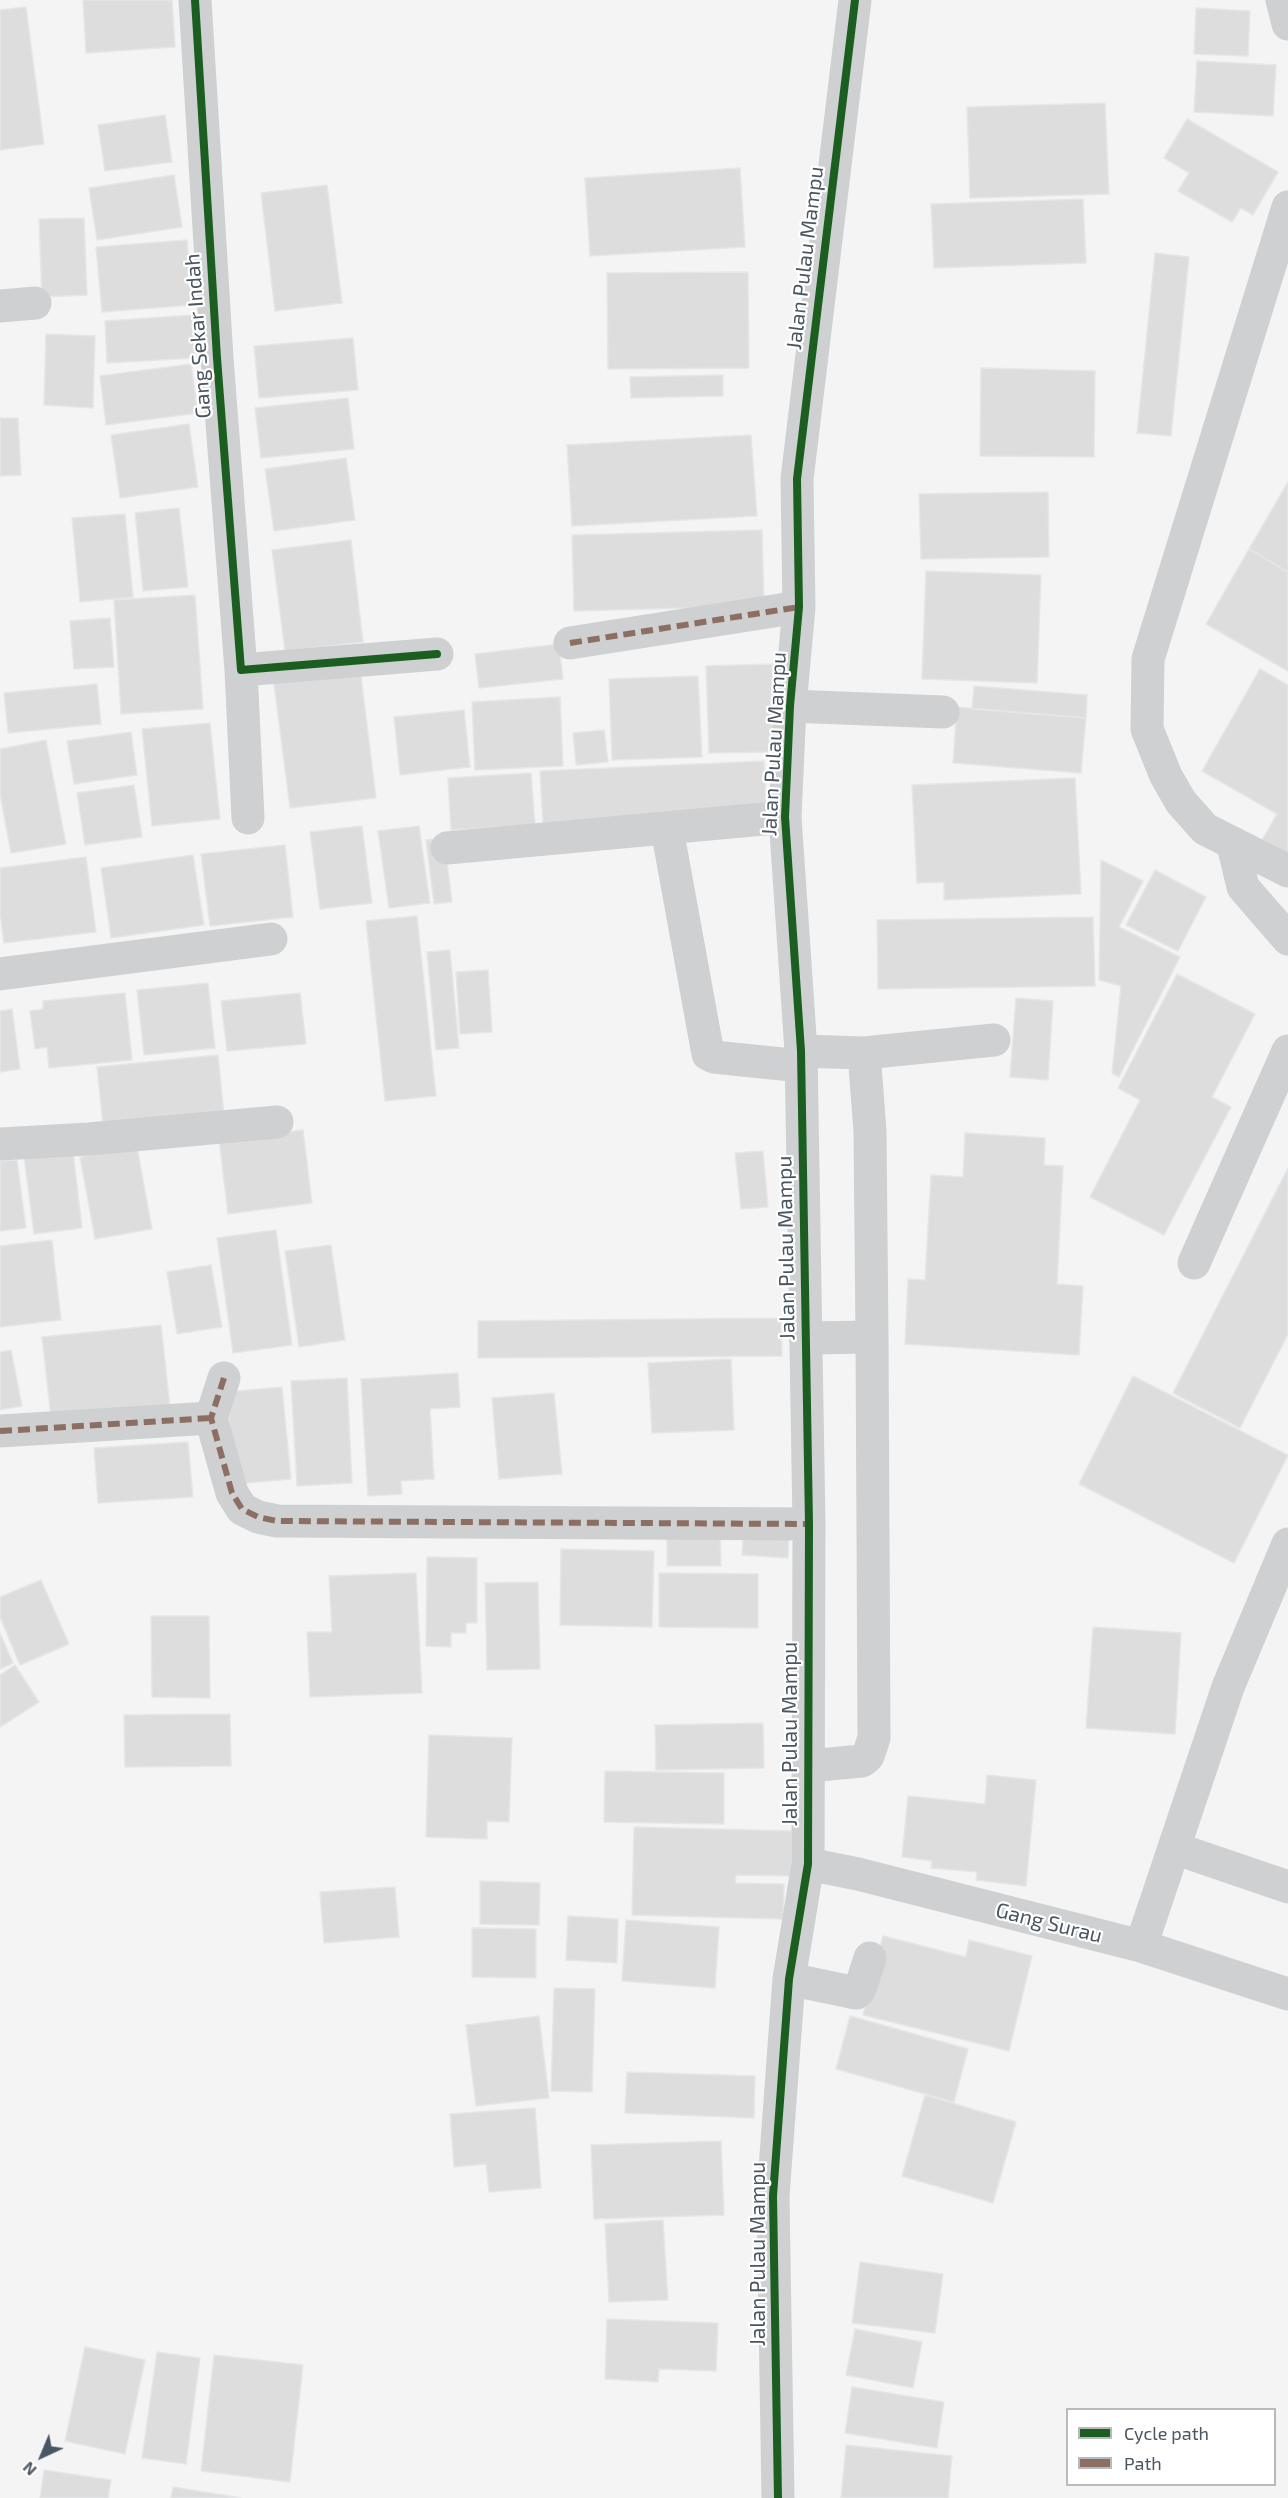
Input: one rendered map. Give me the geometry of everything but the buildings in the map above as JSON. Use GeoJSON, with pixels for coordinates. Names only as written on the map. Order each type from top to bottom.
{"type":"FeatureCollection","features":[{"type":"Feature","properties":{"kind":"street","name":"Gang Sekar Indah"},"geometry":{"type":"LineString","coordinates":[[195,0],[217,358],[241,670],[248,818]]}},
{"type":"Feature","properties":{"kind":"street","name":"Jalan Pulau Mampu"},"geometry":{"type":"LineString","coordinates":[[778,2498],[773,2196],[789,1979],[808,1864],[809,1524],[801,1059],[785,817],[790,706],[799,607],[797,479],[855,0]]}},
{"type":"Feature","properties":{"kind":"street"},"geometry":{"type":"LineString","coordinates":[[1282,0],[1288,24]]}},
{"type":"Feature","properties":{"kind":"street"},"geometry":{"type":"LineString","coordinates":[[1288,207],[1148,659],[1147,729],[1166,776],[1181,802],[1205,829],[1288,871]]}},
{"type":"Feature","properties":{"kind":"street"},"geometry":{"type":"LineString","coordinates":[[0,306],[35,303]]}},
{"type":"Feature","properties":{"kind":"street"},"geometry":{"type":"LineString","coordinates":[[570,643],[799,607]]}},
{"type":"Feature","properties":{"kind":"street"},"geometry":{"type":"LineString","coordinates":[[241,670],[437,654]]}},
{"type":"Feature","properties":{"kind":"street"},"geometry":{"type":"LineString","coordinates":[[790,706],[943,712]]}},
{"type":"Feature","properties":{"kind":"street"},"geometry":{"type":"LineString","coordinates":[[447,848],[785,817]]}},
{"type":"Feature","properties":{"kind":"street"},"geometry":{"type":"LineString","coordinates":[[667,829],[708,1054],[714,1057],[801,1059],[994,1040]]}},
{"type":"Feature","properties":{"kind":"street"},"geometry":{"type":"LineString","coordinates":[[1233,845],[1243,887],[1288,939]]}},
{"type":"Feature","properties":{"kind":"street"},"geometry":{"type":"LineString","coordinates":[[0,974],[271,939]]}},
{"type":"Feature","properties":{"kind":"street"},"geometry":{"type":"LineString","coordinates":[[1194,1263],[1288,1051]]}},
{"type":"Feature","properties":{"kind":"street"},"geometry":{"type":"LineString","coordinates":[[808,1766],[862,1761],[868,1756],[874,1738],[870,1131],[864,1053]]}},
{"type":"Feature","properties":{"kind":"street"},"geometry":{"type":"LineString","coordinates":[[0,1144],[89,1139],[277,1122]]}},
{"type":"Feature","properties":{"kind":"street"},"geometry":{"type":"LineString","coordinates":[[805,1338],[872,1337]]}},
{"type":"Feature","properties":{"kind":"street"},"geometry":{"type":"LineString","coordinates":[[224,1378],[211,1418],[232,1493],[242,1509],[268,1519],[809,1524]]}},
{"type":"Feature","properties":{"kind":"street"},"geometry":{"type":"LineString","coordinates":[[0,1431],[211,1418]]}},
{"type":"Feature","properties":{"kind":"street"},"geometry":{"type":"LineString","coordinates":[[1141,1946],[1228,1687],[1288,1544]]}},
{"type":"Feature","properties":{"kind":"street"},"geometry":{"type":"LineString","coordinates":[[1174,1848],[1288,1887]]}},
{"type":"Feature","properties":{"kind":"street","name":"Gang Surau"},"geometry":{"type":"LineString","coordinates":[[808,1864],[858,1874],[1141,1946],[1288,1994]]}},
{"type":"Feature","properties":{"kind":"street"},"geometry":{"type":"LineString","coordinates":[[789,1979],[856,1993],[860,1989],[870,1958]]}},
{"type":"Feature","properties":{"kind":"marked path"},"geometry":{"type":"LineString","coordinates":[[570,643],[799,607]]}},
{"type":"Feature","properties":{"kind":"marked path"},"geometry":{"type":"LineString","coordinates":[[224,1378],[211,1418],[232,1493],[242,1509],[258,1517],[277,1521],[809,1524]]}},
{"type":"Feature","properties":{"kind":"marked path"},"geometry":{"type":"LineString","coordinates":[[0,1431],[211,1418]]}},
{"type":"Feature","properties":{"kind":"cycle path"},"geometry":{"type":"LineString","coordinates":[[195,0],[217,358],[241,670],[437,654]]}},
{"type":"Feature","properties":{"kind":"cycle path"},"geometry":{"type":"LineString","coordinates":[[778,2498],[773,2196],[789,1979],[808,1864],[809,1524],[801,1051],[785,817],[790,706],[799,607],[797,479],[855,0]]}}]}
